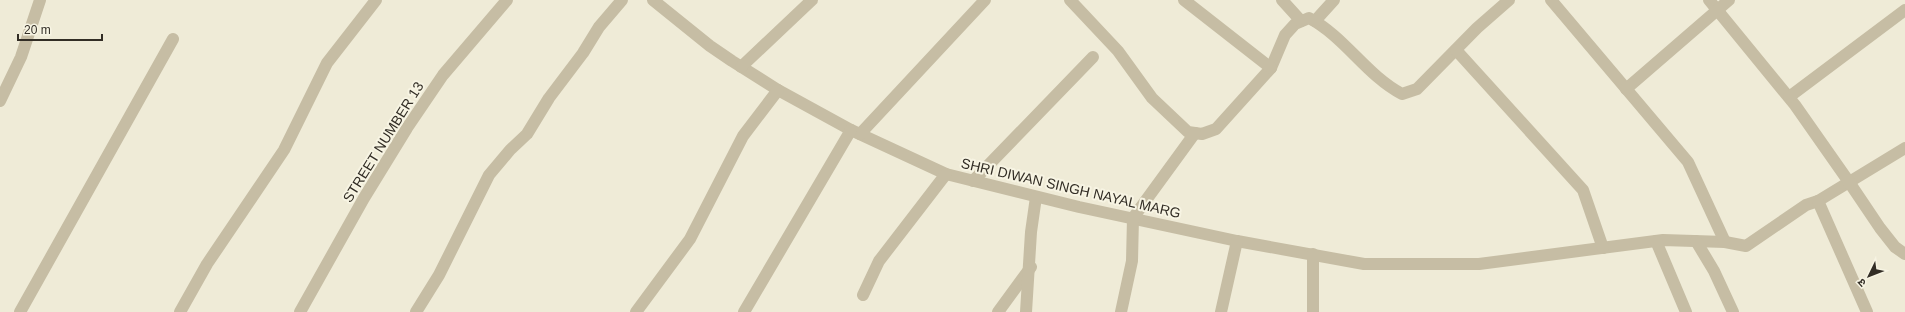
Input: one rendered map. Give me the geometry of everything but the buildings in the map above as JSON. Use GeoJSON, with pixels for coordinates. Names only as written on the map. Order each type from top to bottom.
{"type":"FeatureCollection","features":[{"type":"Feature","properties":{"kind":"street"},"geometry":{"type":"LineString","coordinates":[[0,101],[21,57],[40,0]]}},
{"type":"Feature","properties":{"kind":"street"},"geometry":{"type":"LineString","coordinates":[[180,312],[207,264],[284,150],[327,63],[376,0]]}},
{"type":"Feature","properties":{"kind":"street","name":"STREET NUMBER 13"},"geometry":{"type":"LineString","coordinates":[[300,312],[364,198],[443,75],[507,0]]}},
{"type":"Feature","properties":{"kind":"street"},"geometry":{"type":"LineString","coordinates":[[416,312],[439,275],[489,175],[510,150],[527,134],[549,98],[583,53],[599,27],[622,0]]}},
{"type":"Feature","properties":{"kind":"street","name":"SHRI DIWAN SINGH NAYAL MARG"},"geometry":{"type":"LineString","coordinates":[[653,0],[710,46],[778,90],[855,132],[946,174],[1079,208],[1133,218],[1237,241],[1364,264],[1479,264],[1663,240],[1725,242],[1746,246],[1806,205],[1818,201],[1905,148]]}},
{"type":"Feature","properties":{"kind":"street"},"geometry":{"type":"LineString","coordinates":[[741,67],[812,0]]}},
{"type":"Feature","properties":{"kind":"street"},"geometry":{"type":"LineString","coordinates":[[744,312],[855,132],[985,0]]}},
{"type":"Feature","properties":{"kind":"street"},"geometry":{"type":"LineString","coordinates":[[1070,0],[1118,51],[1152,98],[1188,132],[1202,134],[1216,129],[1271,68],[1285,35],[1295,24],[1301,21],[1309,18],[1327,28],[1386,86],[1402,94],[1417,89],[1509,0]]}},
{"type":"Feature","properties":{"kind":"street"},"geometry":{"type":"LineString","coordinates":[[1184,0],[1271,68]]}},
{"type":"Feature","properties":{"kind":"street"},"geometry":{"type":"LineString","coordinates":[[1282,0],[1301,21]]}},
{"type":"Feature","properties":{"kind":"street"},"geometry":{"type":"LineString","coordinates":[[1315,21],[1334,0]]}},
{"type":"Feature","properties":{"kind":"street"},"geometry":{"type":"LineString","coordinates":[[1551,0],[1688,162],[1725,242]]}},
{"type":"Feature","properties":{"kind":"street"},"geometry":{"type":"LineString","coordinates":[[1626,89],[1713,5],[1729,0]]}},
{"type":"Feature","properties":{"kind":"street"},"geometry":{"type":"LineString","coordinates":[[1713,5],[1789,97],[1850,182],[1880,228],[1895,247],[1905,254]]}},
{"type":"Feature","properties":{"kind":"street"},"geometry":{"type":"LineString","coordinates":[[1789,97],[1905,10]]}},
{"type":"Feature","properties":{"kind":"street"},"geometry":{"type":"LineString","coordinates":[[20,312],[173,39]]}},
{"type":"Feature","properties":{"kind":"street"},"geometry":{"type":"LineString","coordinates":[[1456,50],[1583,190],[1603,248]]}},
{"type":"Feature","properties":{"kind":"street"},"geometry":{"type":"LineString","coordinates":[[973,181],[1093,57]]}},
{"type":"Feature","properties":{"kind":"street"},"geometry":{"type":"LineString","coordinates":[[636,312],[690,239],[743,136],[778,90]]}},
{"type":"Feature","properties":{"kind":"street"},"geometry":{"type":"LineString","coordinates":[[1121,312],[1132,261],[1133,218],[1195,133]]}},
{"type":"Feature","properties":{"kind":"street"},"geometry":{"type":"LineString","coordinates":[[863,295],[879,262],[946,174]]}},
{"type":"Feature","properties":{"kind":"street"},"geometry":{"type":"LineString","coordinates":[[1026,312],[1036,197]]}},
{"type":"Feature","properties":{"kind":"street"},"geometry":{"type":"LineString","coordinates":[[1818,201],[1867,312]]}},
{"type":"Feature","properties":{"kind":"street"},"geometry":{"type":"LineString","coordinates":[[1221,312],[1237,241]]}},
{"type":"Feature","properties":{"kind":"street"},"geometry":{"type":"LineString","coordinates":[[1656,241],[1686,312]]}},
{"type":"Feature","properties":{"kind":"street"},"geometry":{"type":"LineString","coordinates":[[1696,241],[1714,271],[1734,312]]}},
{"type":"Feature","properties":{"kind":"street"},"geometry":{"type":"LineString","coordinates":[[1313,254],[1314,312]]}},
{"type":"Feature","properties":{"kind":"street"},"geometry":{"type":"LineString","coordinates":[[998,312],[1030,267]]}}]}
